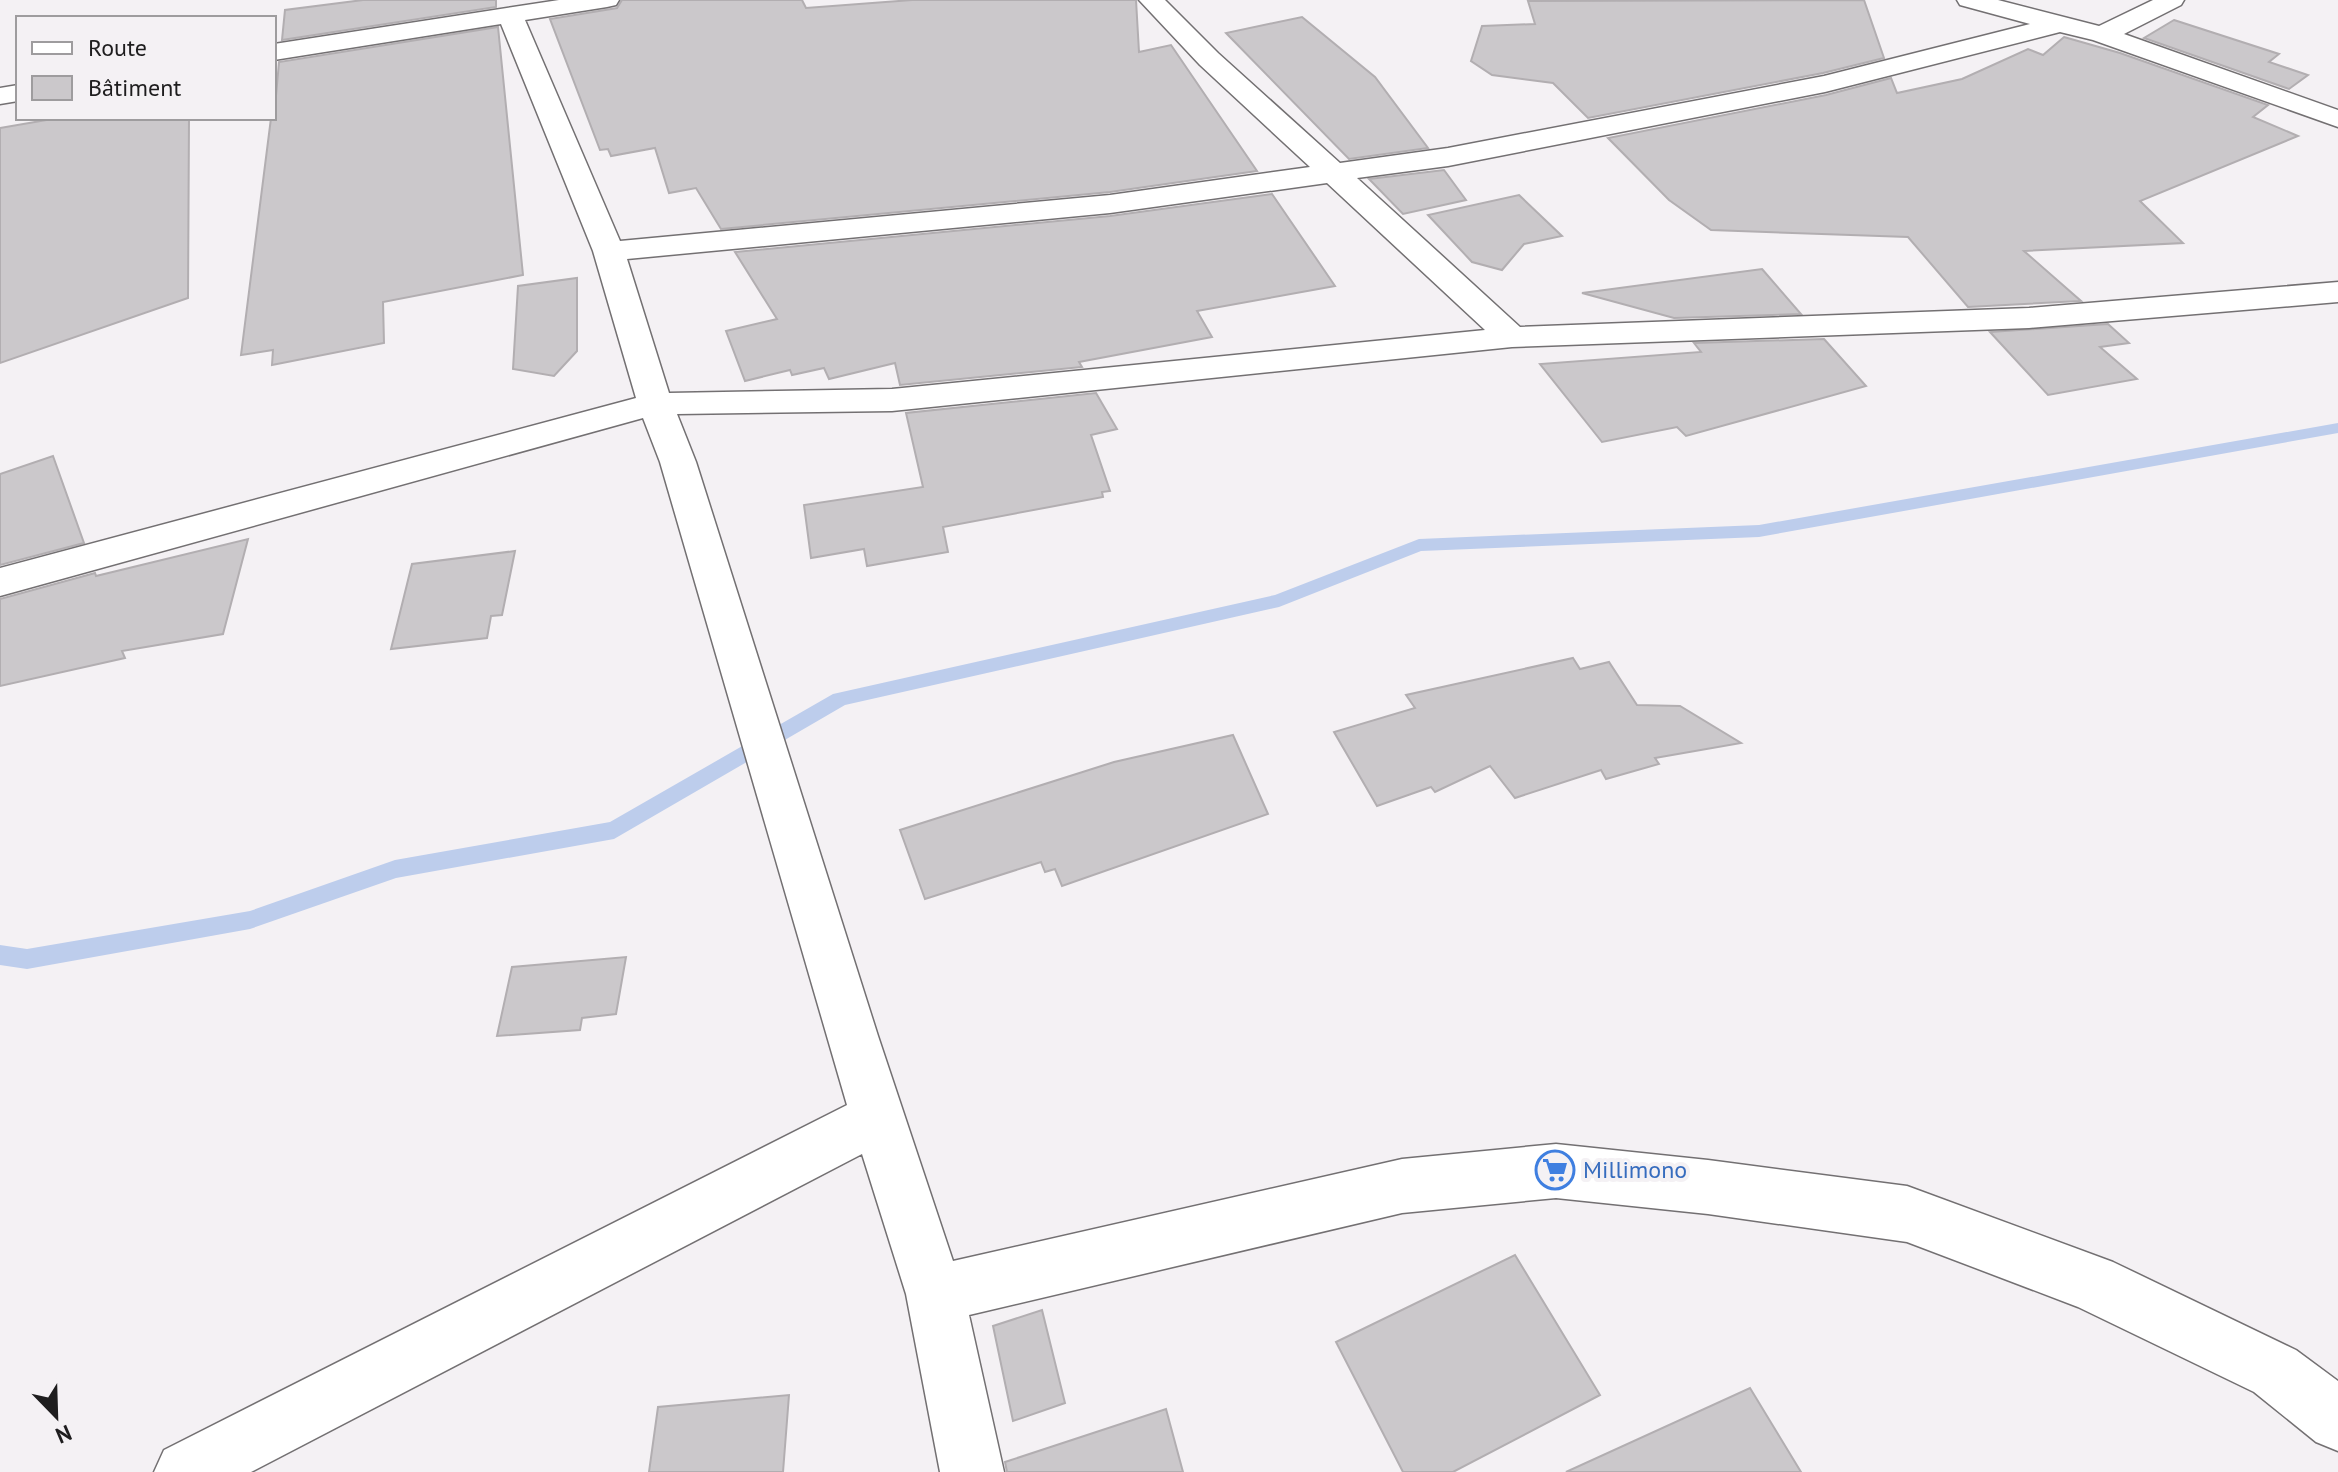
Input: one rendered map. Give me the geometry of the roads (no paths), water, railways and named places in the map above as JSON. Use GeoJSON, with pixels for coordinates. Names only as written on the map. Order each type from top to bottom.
{"type":"FeatureCollection","features":[{"type":"Feature","properties":{"kind":"street"},"geometry":{"type":"LineString","coordinates":[[276,52],[510,15],[541,5],[607,0]]}},
{"type":"Feature","properties":{"kind":"street"},"geometry":{"type":"LineString","coordinates":[[1151,0],[1209,59],[1512,337]]}},
{"type":"Feature","properties":{"kind":"street"},"geometry":{"type":"LineString","coordinates":[[1969,0],[2102,35],[2338,119]]}},
{"type":"Feature","properties":{"kind":"street"},"geometry":{"type":"LineString","coordinates":[[2102,35],[2172,0]]}},
{"type":"Feature","properties":{"kind":"street"},"geometry":{"type":"LineString","coordinates":[[510,15],[609,251],[655,404],[678,462],[852,1036],[935,1294],[972,1472]]}},
{"type":"Feature","properties":{"kind":"street"},"geometry":{"type":"LineString","coordinates":[[609,251],[1110,204],[1448,157],[1825,84],[2063,23]]}},
{"type":"Feature","properties":{"kind":"street"},"geometry":{"type":"LineString","coordinates":[[0,582],[655,404],[892,400],[1512,337],[2029,318],[2338,292]]}},
{"type":"Feature","properties":{"kind":"street"},"geometry":{"type":"LineString","coordinates":[[186,1472],[879,1117]]}},
{"type":"Feature","properties":{"kind":"street"},"geometry":{"type":"LineString","coordinates":[[935,1294],[1402,1186],[1556,1171],[1708,1187],[1907,1214],[2092,1283],[2275,1371],[2338,1420]]}},
{"type":"Feature","properties":{"kind":"waterway"},"geometry":{"type":"LineString","coordinates":[[0,955],[27,959],[250,920],[395,869],[614,830],[840,699],[1279,601],[1419,545],[1759,531],[2338,428]]}},
{"type":"Feature","properties":{"kind":"place","name":"Millimono"},"geometry":{"type":"Point","coordinates":[1555,1170]}}]}
